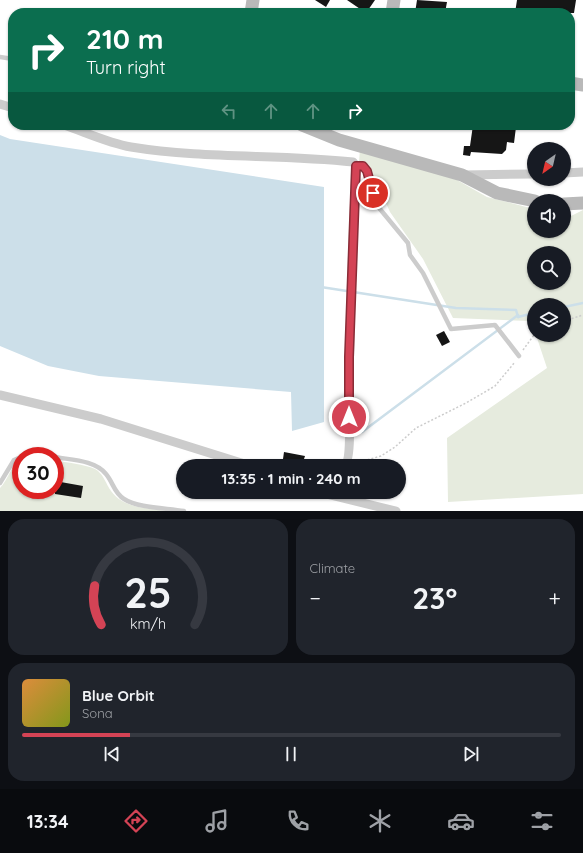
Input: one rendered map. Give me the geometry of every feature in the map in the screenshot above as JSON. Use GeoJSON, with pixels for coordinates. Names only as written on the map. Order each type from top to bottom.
{"type":"FeatureCollection","features":[{"type":"Feature","properties":{"kind":"street"},"geometry":{"type":"LineString","coordinates":[[79,130],[129,146],[178,152],[353,162],[356,166],[349,357],[348,459]]}},
{"type":"Feature","properties":{"kind":"street"},"geometry":{"type":"LineString","coordinates":[[314,130],[339,140],[462,175],[497,193],[527,199]]}},
{"type":"Feature","properties":{"kind":"street"},"geometry":{"type":"LineString","coordinates":[[571,173],[583,172]]}},
{"type":"Feature","properties":{"kind":"street"},"geometry":{"type":"LineString","coordinates":[[462,175],[527,174]]}},
{"type":"Feature","properties":{"kind":"street"},"geometry":{"type":"LineString","coordinates":[[571,204],[583,203]]}},
{"type":"Feature","properties":{"kind":"street"},"geometry":{"type":"LineString","coordinates":[[0,395],[101,419],[230,459]]}},
{"type":"Feature","properties":{"kind":"street"},"geometry":{"type":"LineString","coordinates":[[101,419],[220,459]]}},
{"type":"Feature","properties":{"kind":"street"},"geometry":{"type":"LineString","coordinates":[[347,499],[396,511]]}},
{"type":"Feature","properties":{"kind":"lane"},"geometry":{"type":"LineString","coordinates":[[356,166],[363,166],[367,171],[376,204],[408,243],[410,255],[423,273],[451,329],[495,325],[519,356]]}},
{"type":"Feature","properties":{"kind":"lane"},"geometry":{"type":"LineString","coordinates":[[64,459],[91,464],[100,468],[107,474],[116,492],[123,498],[133,503],[184,511]]}},
{"type":"Feature","properties":{"kind":"lane"},"geometry":{"type":"LineString","coordinates":[[0,483],[12,463]]}},
{"type":"Feature","properties":{"kind":"path"},"geometry":{"type":"LineString","coordinates":[[571,319],[583,315]]}},
{"type":"Feature","properties":{"kind":"path"},"geometry":{"type":"LineString","coordinates":[[370,459],[381,456],[395,447],[416,428],[466,403],[495,386],[529,342]]}},
{"type":"Feature","properties":{"kind":"shaded area"},"geometry":{"type":"Polygon","coordinates":[[[360,148],[450,176],[487,197],[527,207],[527,238],[571,238],[571,216],[583,210],[583,494],[448,502],[447,438],[547,368],[538,342],[571,342],[571,298],[527,298],[527,321],[453,318],[423,259],[390,212],[368,164],[359,163],[360,148]]]}},
{"type":"Feature","properties":{"kind":"shaded area"},"geometry":{"type":"Polygon","coordinates":[[[64,462],[95,469],[100,473],[116,497],[129,504],[137,507],[168,511],[0,511],[0,488],[12,469],[12,499],[64,499],[64,462]]]}},
{"type":"Feature","properties":{"kind":"water"},"geometry":{"type":"Polygon","coordinates":[[[0,135],[10,139],[324,187],[324,422],[292,431],[291,392],[99,376],[48,366],[0,346],[0,135]]]}},
{"type":"Feature","properties":{"kind":"building"},"geometry":{"type":"Polygon","coordinates":[[[315,0],[330,0],[326,7],[315,0]]]}},
{"type":"Feature","properties":{"kind":"building"},"geometry":{"type":"Polygon","coordinates":[[[347,0],[375,0],[369,8],[359,8],[347,0]]]}},
{"type":"Feature","properties":{"kind":"building"},"geometry":{"type":"Polygon","coordinates":[[[417,0],[447,2],[446,8],[416,8],[417,0]]]}},
{"type":"Feature","properties":{"kind":"building"},"geometry":{"type":"Polygon","coordinates":[[[517,0],[576,0],[575,8],[516,8],[517,0]]]}},
{"type":"Feature","properties":{"kind":"building"},"geometry":{"type":"Polygon","coordinates":[[[472,130],[516,130],[514,143],[507,142],[506,150],[502,154],[471,152],[470,156],[463,155],[464,146],[470,146],[472,130]]]}},
{"type":"Feature","properties":{"kind":"building"},"geometry":{"type":"Polygon","coordinates":[[[444,331],[450,342],[442,346],[436,335],[444,331]]]}},
{"type":"Feature","properties":{"kind":"building"},"geometry":{"type":"Polygon","coordinates":[[[284,452],[305,456],[304,459],[283,459],[284,452]]]}},
{"type":"Feature","properties":{"kind":"building"},"geometry":{"type":"Polygon","coordinates":[[[64,483],[83,486],[81,498],[64,495],[64,483]]]}},
{"type":"Feature","properties":{"kind":"waterway"},"geometry":{"type":"LineString","coordinates":[[321,287],[456,308],[516,310],[518,317]]}},
{"type":"Feature","properties":{"kind":"waterway"},"geometry":{"type":"LineString","coordinates":[[571,306],[583,303]]}},
{"type":"Feature","properties":{"kind":"waterway"},"geometry":{"type":"LineString","coordinates":[[362,432],[518,315],[518,317],[527,315]]}},
{"type":"Feature","properties":{"kind":"route"},"geometry":{"type":"LineString","coordinates":[[349,417],[349,357],[356,166],[363,166],[367,171],[373,193]]}}]}
